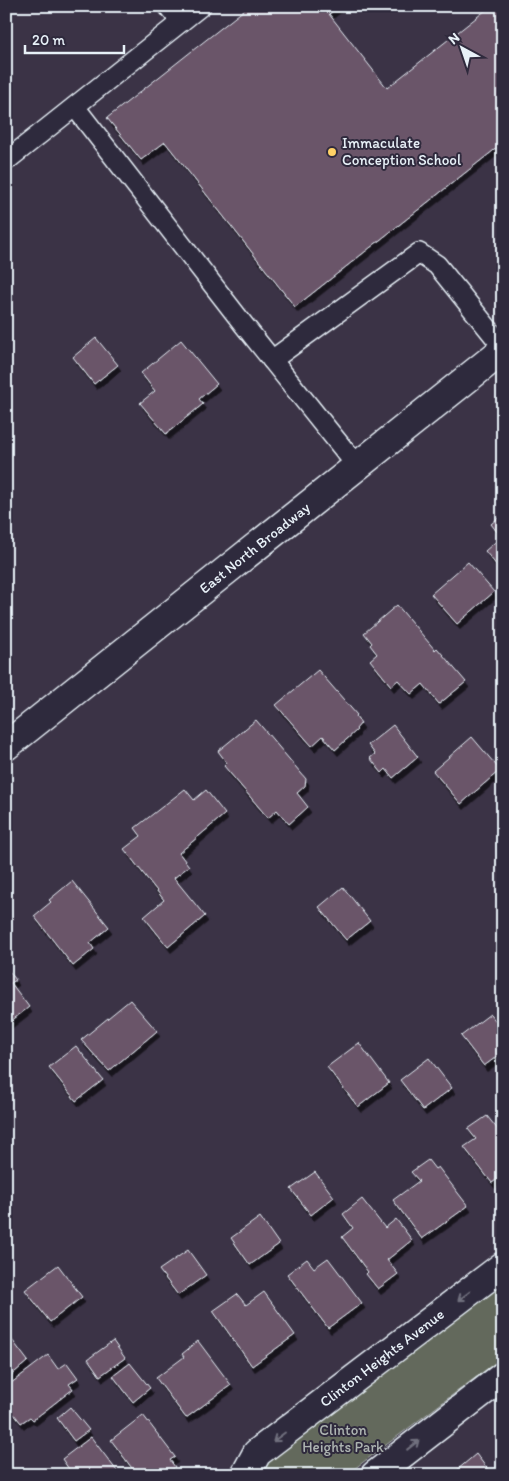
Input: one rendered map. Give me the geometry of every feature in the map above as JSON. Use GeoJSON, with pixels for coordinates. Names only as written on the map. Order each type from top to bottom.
{"type":"FeatureCollection","features":[{"type":"Feature","properties":{"kind":"main road","name":"East North Broadway"},"geometry":{"type":"LineString","coordinates":[[6,746],[503,348]]}},
{"type":"Feature","properties":{"kind":"main road","name":"Clinton Heights Avenue"},"geometry":{"type":"LineString","coordinates":[[245,1475],[257,1453],[503,1266]]}},
{"type":"Feature","properties":{"kind":"main road"},"geometry":{"type":"LineString","coordinates":[[375,1475],[503,1376]]}},
{"type":"Feature","properties":{"kind":"lane"},"geometry":{"type":"LineString","coordinates":[[168,6],[181,22]]}},
{"type":"Feature","properties":{"kind":"lane"},"geometry":{"type":"LineString","coordinates":[[6,161],[201,6]]}},
{"type":"Feature","properties":{"kind":"lane"},"geometry":{"type":"LineString","coordinates":[[75,107],[357,466]]}},
{"type":"Feature","properties":{"kind":"lane"},"geometry":{"type":"LineString","coordinates":[[272,360],[419,253],[437,265],[503,348]]}},
{"type":"Feature","properties":{"kind":"green space","name":"Clinton Heights Park"},"geometry":{"type":"Polygon","coordinates":[[[503,1281],[503,1357],[346,1475],[254,1475],[265,1458],[503,1281]]]}},
{"type":"Feature","properties":{"kind":"building","name":"Immaculate Conception School"},"geometry":{"type":"Polygon","coordinates":[[[249,6],[339,6],[329,14],[387,88],[491,6],[503,6],[503,143],[295,307],[165,142],[141,160],[107,118],[249,6]]]}},
{"type":"Feature","properties":{"kind":"building"},"geometry":{"type":"Polygon","coordinates":[[[96,338],[118,365],[94,384],[73,357],[96,338]]]}},
{"type":"Feature","properties":{"kind":"building"},"geometry":{"type":"Polygon","coordinates":[[[181,340],[217,384],[199,399],[203,404],[166,434],[140,403],[155,391],[141,373],[181,340]]]}},
{"type":"Feature","properties":{"kind":"building"},"geometry":{"type":"Polygon","coordinates":[[[503,514],[503,573],[485,551],[501,537],[491,524],[503,514]]]}},
{"type":"Feature","properties":{"kind":"building"},"geometry":{"type":"Polygon","coordinates":[[[468,562],[494,592],[457,624],[431,594],[468,562]]]}},
{"type":"Feature","properties":{"kind":"building"},"geometry":{"type":"Polygon","coordinates":[[[397,605],[435,650],[437,648],[466,682],[439,704],[423,684],[411,694],[398,680],[391,686],[370,660],[377,654],[370,645],[372,643],[364,633],[397,605]]]}},
{"type":"Feature","properties":{"kind":"building"},"geometry":{"type":"Polygon","coordinates":[[[318,670],[357,715],[361,723],[357,730],[335,750],[323,736],[312,746],[276,705],[318,670]]]}},
{"type":"Feature","properties":{"kind":"building"},"geometry":{"type":"Polygon","coordinates":[[[256,720],[306,779],[305,786],[297,793],[308,807],[289,824],[277,810],[268,818],[224,766],[227,763],[218,751],[256,720]]]}},
{"type":"Feature","properties":{"kind":"building"},"geometry":{"type":"Polygon","coordinates":[[[393,725],[418,757],[393,778],[386,769],[382,773],[370,758],[375,754],[368,745],[393,725]]]}},
{"type":"Feature","properties":{"kind":"building"},"geometry":{"type":"Polygon","coordinates":[[[472,737],[500,770],[461,804],[433,771],[472,737]]]}},
{"type":"Feature","properties":{"kind":"building"},"geometry":{"type":"Polygon","coordinates":[[[185,789],[194,800],[206,790],[225,814],[179,853],[189,866],[174,878],[205,916],[168,947],[144,917],[164,900],[124,849],[141,836],[135,828],[185,789]]]}},
{"type":"Feature","properties":{"kind":"building"},"geometry":{"type":"Polygon","coordinates":[[[72,881],[109,927],[90,943],[94,949],[73,966],[34,916],[51,902],[49,900],[72,881]]]}},
{"type":"Feature","properties":{"kind":"building"},"geometry":{"type":"Polygon","coordinates":[[[343,887],[370,921],[346,940],[319,907],[343,887]]]}},
{"type":"Feature","properties":{"kind":"building"},"geometry":{"type":"Polygon","coordinates":[[[6,967],[16,980],[11,983],[29,1007],[6,1025],[6,967]]]}},
{"type":"Feature","properties":{"kind":"building"},"geometry":{"type":"Polygon","coordinates":[[[130,1000],[157,1031],[109,1071],[81,1040],[130,1000]]]}},
{"type":"Feature","properties":{"kind":"building"},"geometry":{"type":"Polygon","coordinates":[[[490,1014],[503,1030],[503,1052],[484,1066],[461,1036],[490,1014]]]}},
{"type":"Feature","properties":{"kind":"building"},"geometry":{"type":"Polygon","coordinates":[[[359,1043],[389,1083],[358,1107],[327,1067],[359,1043]]]}},
{"type":"Feature","properties":{"kind":"building"},"geometry":{"type":"Polygon","coordinates":[[[76,1046],[103,1080],[76,1101],[49,1067],[76,1046]]]}},
{"type":"Feature","properties":{"kind":"building"},"geometry":{"type":"Polygon","coordinates":[[[429,1058],[452,1088],[423,1110],[400,1080],[429,1058]]]}},
{"type":"Feature","properties":{"kind":"building"},"geometry":{"type":"Polygon","coordinates":[[[487,1116],[503,1136],[503,1175],[492,1183],[464,1147],[476,1139],[468,1129],[487,1116]]]}},
{"type":"Feature","properties":{"kind":"building"},"geometry":{"type":"Polygon","coordinates":[[[428,1160],[435,1169],[438,1167],[468,1206],[422,1239],[393,1200],[419,1181],[411,1172],[428,1160]]]}},
{"type":"Feature","properties":{"kind":"building"},"geometry":{"type":"Polygon","coordinates":[[[315,1172],[334,1197],[311,1215],[291,1189],[315,1172]]]}},
{"type":"Feature","properties":{"kind":"building"},"geometry":{"type":"Polygon","coordinates":[[[362,1199],[385,1228],[396,1219],[412,1240],[387,1260],[398,1274],[378,1289],[342,1237],[353,1228],[343,1214],[362,1199]]]}},
{"type":"Feature","properties":{"kind":"building"},"geometry":{"type":"Polygon","coordinates":[[[260,1217],[279,1244],[250,1265],[231,1238],[260,1217]]]}},
{"type":"Feature","properties":{"kind":"building"},"geometry":{"type":"Polygon","coordinates":[[[188,1250],[206,1275],[178,1295],[159,1270],[188,1250]]]}},
{"type":"Feature","properties":{"kind":"building"},"geometry":{"type":"Polygon","coordinates":[[[328,1258],[362,1303],[328,1328],[287,1274],[307,1259],[314,1268],[328,1258]]]}},
{"type":"Feature","properties":{"kind":"building"},"geometry":{"type":"Polygon","coordinates":[[[58,1265],[82,1297],[50,1322],[25,1290],[58,1265]]]}},
{"type":"Feature","properties":{"kind":"building"},"geometry":{"type":"Polygon","coordinates":[[[264,1292],[295,1335],[252,1366],[213,1311],[237,1294],[246,1305],[264,1292]]]}},
{"type":"Feature","properties":{"kind":"building"},"geometry":{"type":"Polygon","coordinates":[[[6,1332],[28,1361],[9,1377],[6,1374],[6,1332]]]}},
{"type":"Feature","properties":{"kind":"building"},"geometry":{"type":"Polygon","coordinates":[[[113,1341],[125,1358],[100,1376],[88,1359],[113,1341]]]}},
{"type":"Feature","properties":{"kind":"building"},"geometry":{"type":"Polygon","coordinates":[[[198,1341],[231,1385],[186,1418],[156,1378],[184,1357],[182,1354],[198,1341]]]}},
{"type":"Feature","properties":{"kind":"building"},"geometry":{"type":"Polygon","coordinates":[[[48,1355],[58,1369],[67,1363],[78,1378],[69,1384],[73,1389],[33,1420],[30,1417],[21,1423],[6,1404],[6,1394],[10,1392],[6,1387],[48,1355]]]}},
{"type":"Feature","properties":{"kind":"building"},"geometry":{"type":"Polygon","coordinates":[[[130,1363],[150,1388],[133,1402],[113,1376],[130,1363]]]}},
{"type":"Feature","properties":{"kind":"building"},"geometry":{"type":"Polygon","coordinates":[[[70,1407],[89,1430],[74,1441],[57,1418],[70,1407]]]}},
{"type":"Feature","properties":{"kind":"building"},"geometry":{"type":"Polygon","coordinates":[[[143,1415],[175,1457],[170,1460],[175,1467],[166,1475],[137,1475],[111,1440],[143,1415]]]}},
{"type":"Feature","properties":{"kind":"building"},"geometry":{"type":"Polygon","coordinates":[[[91,1437],[120,1475],[73,1475],[62,1459],[91,1437]]]}},
{"type":"Feature","properties":{"kind":"building"},"geometry":{"type":"Polygon","coordinates":[[[476,1454],[492,1475],[451,1475],[476,1454]]]}},
{"type":"Feature","properties":{"kind":"place","name":"Immaculate Conception School"},"geometry":{"type":"Point","coordinates":[332,152]}}]}
